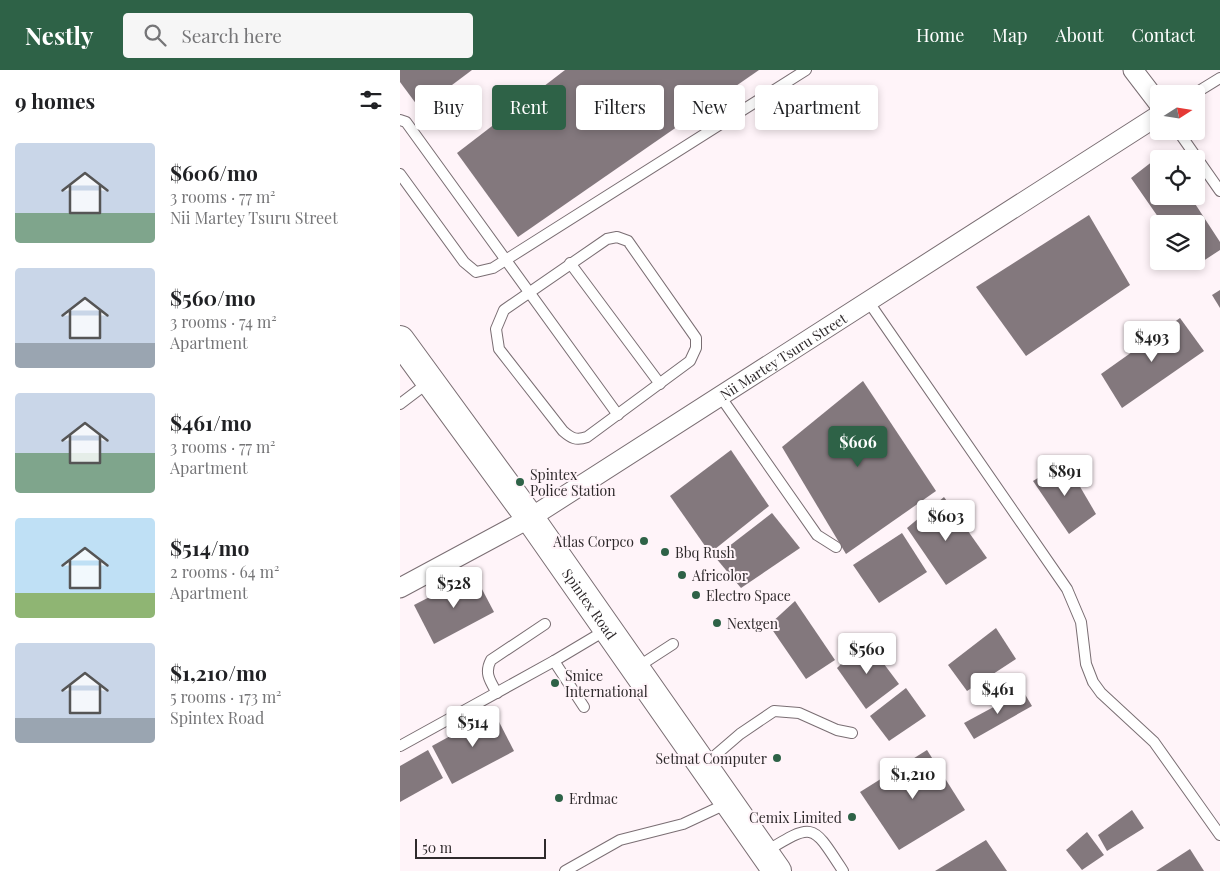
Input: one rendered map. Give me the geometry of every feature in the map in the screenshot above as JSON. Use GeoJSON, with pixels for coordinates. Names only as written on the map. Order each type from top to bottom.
{"type":"FeatureCollection","features":[{"type":"Feature","properties":{"kind":"main road","name":"Spintex Road"},"geometry":{"type":"LineString","coordinates":[[400,340],[530,518],[770,862]]}},
{"type":"Feature","properties":{"kind":"street"},"geometry":{"type":"LineString","coordinates":[[1133,70],[1150,92]]}},
{"type":"Feature","properties":{"kind":"street","name":"Nii Martey Tsuru Street"},"geometry":{"type":"LineString","coordinates":[[400,588],[530,518],[1150,121]]}},
{"type":"Feature","properties":{"kind":"lane"},"geometry":{"type":"LineString","coordinates":[[400,174],[464,262],[476,272],[493,268],[806,70]]}},
{"type":"Feature","properties":{"kind":"lane"},"geometry":{"type":"LineString","coordinates":[[1205,87],[1220,78]]}},
{"type":"Feature","properties":{"kind":"lane"},"geometry":{"type":"LineString","coordinates":[[400,120],[406,122],[618,414]]}},
{"type":"Feature","properties":{"kind":"lane"},"geometry":{"type":"LineString","coordinates":[[1184,140],[1220,191]]}},
{"type":"Feature","properties":{"kind":"lane"},"geometry":{"type":"LineString","coordinates":[[617,237],[628,241],[696,338],[696,348],[690,361],[587,437],[580,440],[572,438],[563,431],[499,349],[496,329],[504,310],[570,264],[607,239],[617,237]]}},
{"type":"Feature","properties":{"kind":"lane"},"geometry":{"type":"LineString","coordinates":[[570,264],[660,384]]}},
{"type":"Feature","properties":{"kind":"lane"},"geometry":{"type":"LineString","coordinates":[[868,302],[1066,589],[1081,622],[1086,664],[1094,682],[1101,692],[1154,742],[1220,835]]}},
{"type":"Feature","properties":{"kind":"lane"},"geometry":{"type":"LineString","coordinates":[[400,404],[430,382]]}},
{"type":"Feature","properties":{"kind":"lane"},"geometry":{"type":"LineString","coordinates":[[720,396],[817,535],[836,547]]}},
{"type":"Feature","properties":{"kind":"lane"},"geometry":{"type":"LineString","coordinates":[[497,693],[489,680],[487,671],[490,660],[545,624]]}},
{"type":"Feature","properties":{"kind":"lane"},"geometry":{"type":"LineString","coordinates":[[400,746],[554,661],[607,629]]}},
{"type":"Feature","properties":{"kind":"lane"},"geometry":{"type":"LineString","coordinates":[[635,669],[673,644]]}},
{"type":"Feature","properties":{"kind":"lane"},"geometry":{"type":"LineString","coordinates":[[554,661],[584,707]]}},
{"type":"Feature","properties":{"kind":"lane"},"geometry":{"type":"LineString","coordinates":[[703,765],[740,734],[774,711],[799,713],[837,730],[852,733]]}},
{"type":"Feature","properties":{"kind":"lane"},"geometry":{"type":"LineString","coordinates":[[565,871],[620,840],[683,824],[729,803]]}},
{"type":"Feature","properties":{"kind":"lane"},"geometry":{"type":"LineString","coordinates":[[770,862],[797,832],[806,830],[815,832],[823,840],[843,871]]}},
{"type":"Feature","properties":{"kind":"building"},"geometry":{"type":"Polygon","coordinates":[[[400,70],[472,70],[452,85],[415,85],[415,102],[400,82],[400,70]]]}},
{"type":"Feature","properties":{"kind":"building"},"geometry":{"type":"Polygon","coordinates":[[[565,70],[759,70],[737,85],[674,85],[674,129],[518,237],[457,153],[492,126],[492,130],[566,130],[566,85],[545,85],[565,70]]]}},
{"type":"Feature","properties":{"kind":"building"},"geometry":{"type":"Polygon","coordinates":[[[1150,163],[1150,205],[1196,205],[1202,215],[1157,215],[1131,178],[1150,163]]]}},
{"type":"Feature","properties":{"kind":"building"},"geometry":{"type":"Polygon","coordinates":[[[1089,215],[1130,285],[1026,356],[976,287],[1089,215]]]}},
{"type":"Feature","properties":{"kind":"building"},"geometry":{"type":"Polygon","coordinates":[[[1205,219],[1220,242],[1220,250],[1205,260],[1205,219]]]}},
{"type":"Feature","properties":{"kind":"building"},"geometry":{"type":"Polygon","coordinates":[[[1220,290],[1220,308],[1212,295],[1220,290]]]}},
{"type":"Feature","properties":{"kind":"building"},"geometry":{"type":"Polygon","coordinates":[[[1180,318],[1204,351],[1122,408],[1101,374],[1180,318]]]}},
{"type":"Feature","properties":{"kind":"building"},"geometry":{"type":"Polygon","coordinates":[[[863,381],[936,491],[846,554],[782,447],[863,381]]]}},
{"type":"Feature","properties":{"kind":"building"},"geometry":{"type":"Polygon","coordinates":[[[731,450],[769,506],[710,553],[670,496],[731,450]]]}},
{"type":"Feature","properties":{"kind":"building"},"geometry":{"type":"Polygon","coordinates":[[[1065,461],[1096,514],[1069,534],[1033,481],[1065,461]]]}},
{"type":"Feature","properties":{"kind":"building"},"geometry":{"type":"Polygon","coordinates":[[[944,497],[987,558],[946,585],[907,528],[944,497]]]}},
{"type":"Feature","properties":{"kind":"building"},"geometry":{"type":"Polygon","coordinates":[[[772,513],[800,548],[741,588],[715,557],[772,513]]]}},
{"type":"Feature","properties":{"kind":"building"},"geometry":{"type":"Polygon","coordinates":[[[902,533],[927,572],[879,603],[853,565],[902,533]]]}},
{"type":"Feature","properties":{"kind":"building"},"geometry":{"type":"Polygon","coordinates":[[[474,574],[494,612],[434,644],[414,605],[474,574]]]}},
{"type":"Feature","properties":{"kind":"building"},"geometry":{"type":"Polygon","coordinates":[[[795,601],[835,660],[806,679],[769,625],[795,601]]]}},
{"type":"Feature","properties":{"kind":"building"},"geometry":{"type":"Polygon","coordinates":[[[996,628],[1016,659],[967,691],[948,665],[996,628]]]}},
{"type":"Feature","properties":{"kind":"building"},"geometry":{"type":"Polygon","coordinates":[[[866,640],[899,684],[866,709],[837,668],[866,640]]]}},
{"type":"Feature","properties":{"kind":"building"},"geometry":{"type":"Polygon","coordinates":[[[906,688],[926,716],[889,741],[870,716],[906,688]]]}},
{"type":"Feature","properties":{"kind":"building"},"geometry":{"type":"Polygon","coordinates":[[[1023,691],[1032,706],[974,739],[964,723],[1023,691]]]}},
{"type":"Feature","properties":{"kind":"building"},"geometry":{"type":"Polygon","coordinates":[[[494,712],[514,751],[452,784],[432,746],[494,712]]]}},
{"type":"Feature","properties":{"kind":"building"},"geometry":{"type":"Polygon","coordinates":[[[428,750],[443,778],[400,802],[400,766],[428,750]]]}},
{"type":"Feature","properties":{"kind":"building"},"geometry":{"type":"Polygon","coordinates":[[[927,750],[965,810],[899,850],[860,792],[927,750]]]}},
{"type":"Feature","properties":{"kind":"building"},"geometry":{"type":"Polygon","coordinates":[[[1132,810],[1144,828],[1107,851],[1098,835],[1132,810]]]}},
{"type":"Feature","properties":{"kind":"building"},"geometry":{"type":"Polygon","coordinates":[[[1087,832],[1104,855],[1082,870],[1066,850],[1087,832]]]}},
{"type":"Feature","properties":{"kind":"building"},"geometry":{"type":"Polygon","coordinates":[[[986,840],[1007,871],[935,871],[986,840]]]}},
{"type":"Feature","properties":{"kind":"building"},"geometry":{"type":"Polygon","coordinates":[[[1190,849],[1204,871],[1156,871],[1190,849]]]}},
{"type":"Feature","properties":{"kind":"place","name":"Spintex Police Station"},"geometry":{"type":"Point","coordinates":[520,482]}},
{"type":"Feature","properties":{"kind":"place","name":"Atlas Corpco"},"geometry":{"type":"Point","coordinates":[644,541]}},
{"type":"Feature","properties":{"kind":"place","name":"Bbq Rush"},"geometry":{"type":"Point","coordinates":[665,552]}},
{"type":"Feature","properties":{"kind":"place","name":"Africolor"},"geometry":{"type":"Point","coordinates":[682,575]}},
{"type":"Feature","properties":{"kind":"place","name":"Electro Space"},"geometry":{"type":"Point","coordinates":[696,595]}},
{"type":"Feature","properties":{"kind":"place","name":"Nextgen"},"geometry":{"type":"Point","coordinates":[717,623]}},
{"type":"Feature","properties":{"kind":"place","name":"Smice International"},"geometry":{"type":"Point","coordinates":[555,683]}},
{"type":"Feature","properties":{"kind":"place","name":"Setmat Computer"},"geometry":{"type":"Point","coordinates":[777,758]}},
{"type":"Feature","properties":{"kind":"place","name":"Erdmac"},"geometry":{"type":"Point","coordinates":[559,798]}},
{"type":"Feature","properties":{"kind":"place","name":"Cemix Limited"},"geometry":{"type":"Point","coordinates":[852,817]}}]}
